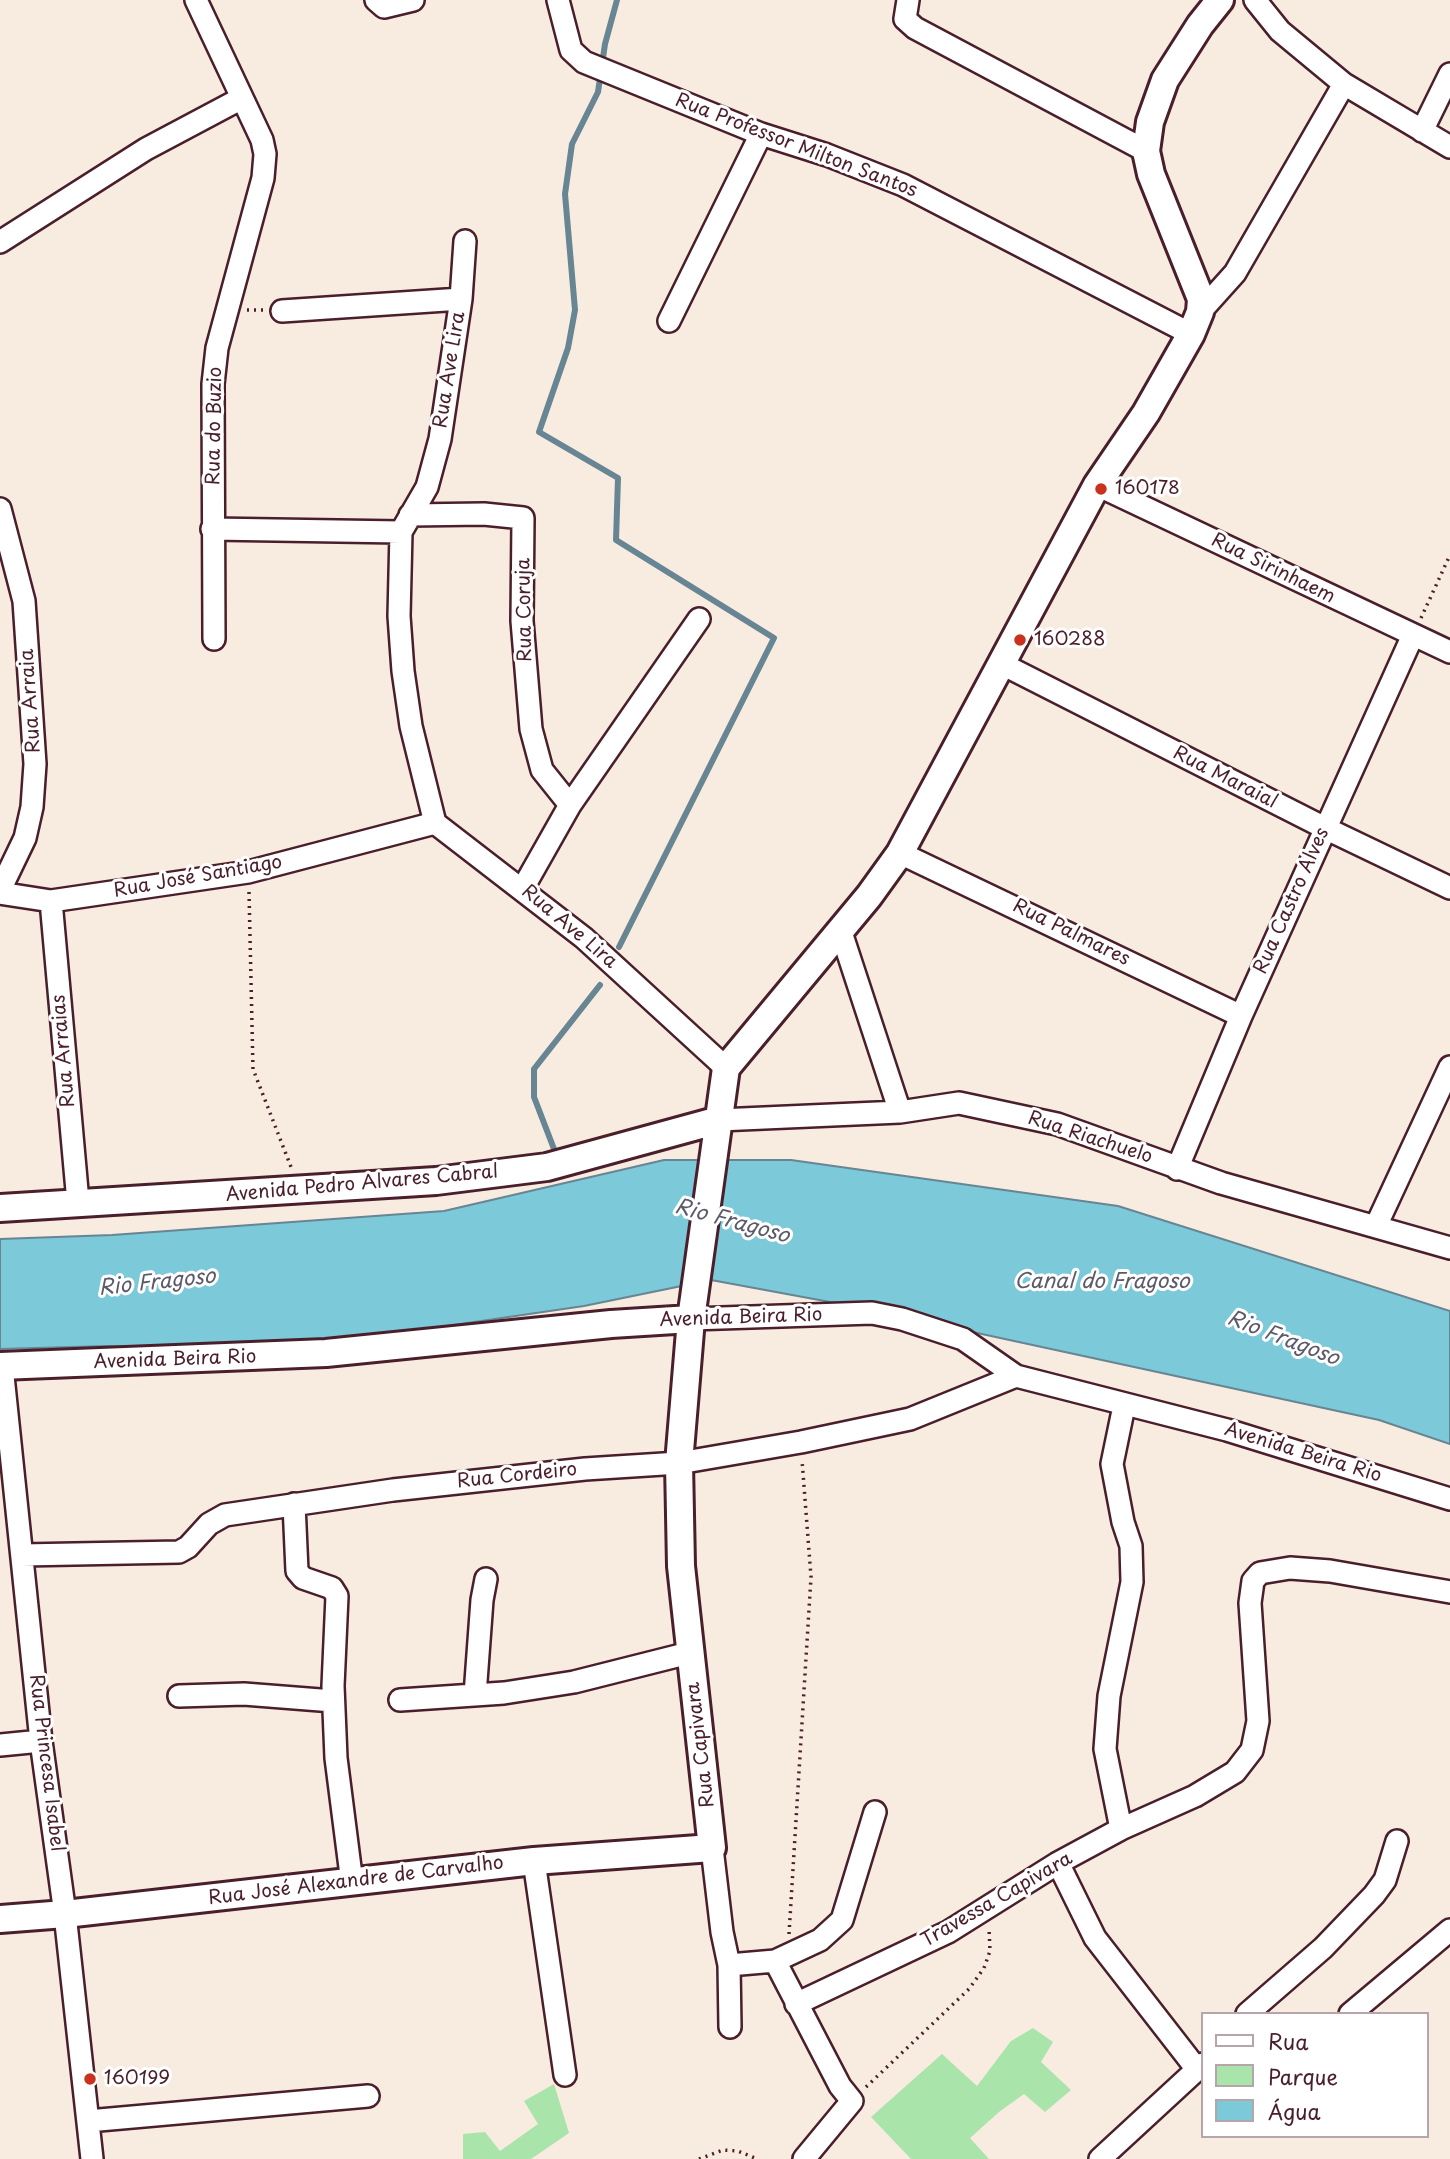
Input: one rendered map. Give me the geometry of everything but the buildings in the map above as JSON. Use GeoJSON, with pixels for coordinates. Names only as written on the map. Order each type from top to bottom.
{"type":"FeatureCollection","features":[{"type":"Feature","properties":{"kind":"main road"},"geometry":{"type":"LineString","coordinates":[[693,1307],[726,1068],[869,897],[900,853],[1097,485],[1146,413],[1195,323],[1197,288],[1151,174],[1146,151],[1150,122],[1165,80],[1200,25],[1220,0]]}},
{"type":"Feature","properties":{"kind":"main road","name":"Avenida Pedro Alvares Cabral"},"geometry":{"type":"LineString","coordinates":[[0,1208],[308,1192],[436,1181],[547,1167],[718,1128]]}},
{"type":"Feature","properties":{"kind":"main road","name":"Avenida Beira Rio"},"geometry":{"type":"LineString","coordinates":[[1,1366],[326,1353],[611,1324],[693,1307]]}},
{"type":"Feature","properties":{"kind":"main road","name":"Rua Capivara"},"geometry":{"type":"LineString","coordinates":[[693,1307],[679,1463],[679,1528],[712,1848]]}},
{"type":"Feature","properties":{"kind":"main road","name":"Rua José Alexandre de Carvalho"},"geometry":{"type":"LineString","coordinates":[[0,1919],[352,1883],[534,1861],[712,1848]]}},
{"type":"Feature","properties":{"kind":"street","name":"Rua do Buzio"},"geometry":{"type":"LineString","coordinates":[[196,0],[265,154],[264,178],[227,309],[213,384],[214,639]]}},
{"type":"Feature","properties":{"kind":"street"},"geometry":{"type":"LineString","coordinates":[[376,0],[379,5],[393,7],[413,0]]}},
{"type":"Feature","properties":{"kind":"street","name":"Rua Professor Milton Santos"},"geometry":{"type":"LineString","coordinates":[[558,0],[571,50],[587,63],[761,134],[827,155],[903,185],[1195,323]]}},
{"type":"Feature","properties":{"kind":"street"},"geometry":{"type":"LineString","coordinates":[[908,0],[905,19],[915,28],[1146,151]]}},
{"type":"Feature","properties":{"kind":"street"},"geometry":{"type":"LineString","coordinates":[[1255,0],[1280,31],[1344,83],[1450,147]]}},
{"type":"Feature","properties":{"kind":"street"},"geometry":{"type":"LineString","coordinates":[[1422,131],[1450,74]]}},
{"type":"Feature","properties":{"kind":"street"},"geometry":{"type":"LineString","coordinates":[[1195,323],[1236,273],[1344,83]]}},
{"type":"Feature","properties":{"kind":"street"},"geometry":{"type":"LineString","coordinates":[[0,242],[146,149],[242,99]]}},
{"type":"Feature","properties":{"kind":"street"},"geometry":{"type":"LineString","coordinates":[[669,321],[761,134]]}},
{"type":"Feature","properties":{"kind":"street","name":"Rua Ave Lira"},"geometry":{"type":"LineString","coordinates":[[465,242],[461,299],[440,439],[427,487],[406,523],[399,616],[411,726],[435,823],[523,888],[613,962],[726,1068]]}},
{"type":"Feature","properties":{"kind":"street"},"geometry":{"type":"LineString","coordinates":[[282,311],[461,299]]}},
{"type":"Feature","properties":{"kind":"street","name":"Rua Sirinhaem"},"geometry":{"type":"LineString","coordinates":[[1097,485],[1450,652]]}},
{"type":"Feature","properties":{"kind":"street","name":"Rua Coruja"},"geometry":{"type":"LineString","coordinates":[[406,523],[484,514],[523,519],[522,621],[531,729],[542,770],[570,805]]}},
{"type":"Feature","properties":{"kind":"street","name":"Rua Arraia"},"geometry":{"type":"LineString","coordinates":[[0,891],[25,838],[32,807],[35,764],[24,601],[1,517]]}},
{"type":"Feature","properties":{"kind":"street"},"geometry":{"type":"LineString","coordinates":[[212,529],[406,523]]}},
{"type":"Feature","properties":{"kind":"street"},"geometry":{"type":"LineString","coordinates":[[523,888],[570,805],[699,619]]}},
{"type":"Feature","properties":{"kind":"street","name":"Rua Castro Alves"},"geometry":{"type":"LineString","coordinates":[[1177,1169],[1241,1016],[1413,635]]}},
{"type":"Feature","properties":{"kind":"street","name":"Rua Maraial"},"geometry":{"type":"LineString","coordinates":[[1002,664],[1325,828],[1450,888]]}},
{"type":"Feature","properties":{"kind":"street","name":"Rua José Santiago"},"geometry":{"type":"LineString","coordinates":[[0,891],[51,901],[248,872],[435,823]]}},
{"type":"Feature","properties":{"kind":"street","name":"Rua Palmares"},"geometry":{"type":"LineString","coordinates":[[900,853],[1241,1016]]}},
{"type":"Feature","properties":{"kind":"street","name":"Rua Arraias"},"geometry":{"type":"LineString","coordinates":[[51,901],[78,1202]]}},
{"type":"Feature","properties":{"kind":"street"},"geometry":{"type":"LineString","coordinates":[[840,929],[900,1112]]}},
{"type":"Feature","properties":{"kind":"street"},"geometry":{"type":"LineString","coordinates":[[1376,1226],[1450,1067]]}},
{"type":"Feature","properties":{"kind":"street","name":"Rua Riachuelo"},"geometry":{"type":"LineString","coordinates":[[718,1128],[900,1112],[959,1103],[1027,1116],[1177,1169],[1450,1248]]}},
{"type":"Feature","properties":{"kind":"street","name":"Avenida Beira Rio"},"geometry":{"type":"LineString","coordinates":[[693,1307],[872,1313],[963,1339],[1016,1376],[1124,1406],[1227,1430],[1450,1499]]}},
{"type":"Feature","properties":{"kind":"street","name":"Rua Princesa Isabel"},"geometry":{"type":"LineString","coordinates":[[1,1366],[9,1534],[22,1555],[41,1741],[65,1914],[92,2159]]}},
{"type":"Feature","properties":{"kind":"street","name":"Rua Cordeiro"},"geometry":{"type":"LineString","coordinates":[[22,1555],[179,1552],[214,1520],[294,1504],[506,1477],[679,1463],[801,1442],[910,1419],[1016,1376]]}},
{"type":"Feature","properties":{"kind":"street"},"geometry":{"type":"LineString","coordinates":[[1121,1829],[1105,1749],[1109,1696],[1132,1582],[1131,1546],[1123,1522],[1112,1464],[1124,1406]]}},
{"type":"Feature","properties":{"kind":"street"},"geometry":{"type":"LineString","coordinates":[[294,1504],[297,1571],[303,1578],[332,1588],[337,1596],[333,1701],[336,1758],[352,1883]]}},
{"type":"Feature","properties":{"kind":"street","name":"Travessa Capivara"},"geometry":{"type":"LineString","coordinates":[[796,2004],[948,1932],[1058,1863],[1121,1829],[1220,1782],[1245,1760],[1255,1739],[1259,1709],[1251,1619],[1253,1581],[1260,1573],[1273,1570],[1330,1571],[1450,1592]]}},
{"type":"Feature","properties":{"kind":"street"},"geometry":{"type":"LineString","coordinates":[[475,1695],[479,1625],[486,1579]]}},
{"type":"Feature","properties":{"kind":"street"},"geometry":{"type":"LineString","coordinates":[[400,1700],[475,1695],[574,1682],[690,1653]]}},
{"type":"Feature","properties":{"kind":"street"},"geometry":{"type":"LineString","coordinates":[[179,1696],[244,1694],[333,1701]]}},
{"type":"Feature","properties":{"kind":"street"},"geometry":{"type":"LineString","coordinates":[[0,1745],[41,1741]]}},
{"type":"Feature","properties":{"kind":"street"},"geometry":{"type":"LineString","coordinates":[[729,1965],[781,1959],[820,1940],[842,1920],[875,1812]]}},
{"type":"Feature","properties":{"kind":"street"},"geometry":{"type":"LineString","coordinates":[[1249,2012],[1323,1948],[1374,1895],[1385,1880],[1397,1841]]}},
{"type":"Feature","properties":{"kind":"street","name":"Rua Capivara"},"geometry":{"type":"LineString","coordinates":[[712,1848],[722,1932],[729,1965],[730,2027]]}},
{"type":"Feature","properties":{"kind":"street"},"geometry":{"type":"LineString","coordinates":[[534,1861],[565,2075]]}},
{"type":"Feature","properties":{"kind":"street"},"geometry":{"type":"LineString","coordinates":[[1058,1863],[1096,1938],[1200,2066],[1100,2159]]}},
{"type":"Feature","properties":{"kind":"street"},"geometry":{"type":"LineString","coordinates":[[1352,2012],[1450,1930]]}},
{"type":"Feature","properties":{"kind":"street"},"geometry":{"type":"LineString","coordinates":[[781,1959],[796,2004],[840,2086],[852,2101],[804,2159]]}},
{"type":"Feature","properties":{"kind":"street"},"geometry":{"type":"LineString","coordinates":[[88,2121],[368,2096]]}},
{"type":"Feature","properties":{"kind":"path"},"geometry":{"type":"LineString","coordinates":[[227,309],[282,311]]}},
{"type":"Feature","properties":{"kind":"path"},"geometry":{"type":"LineString","coordinates":[[1413,635],[1450,555]]}},
{"type":"Feature","properties":{"kind":"path"},"geometry":{"type":"LineString","coordinates":[[248,872],[253,1069],[286,1160],[308,1192]]}},
{"type":"Feature","properties":{"kind":"path"},"geometry":{"type":"LineString","coordinates":[[781,1959],[811,1577],[804,1524],[801,1442]]}},
{"type":"Feature","properties":{"kind":"path"},"geometry":{"type":"LineString","coordinates":[[852,2101],[976,1978],[990,1951],[987,1908]]}},
{"type":"Feature","properties":{"kind":"path"},"geometry":{"type":"LineString","coordinates":[[699,2159],[723,2150],[738,2151],[757,2159]]}},
{"type":"Feature","properties":{"kind":"green space"},"geometry":{"type":"Polygon","coordinates":[[[1033,2028],[1053,2042],[1041,2062],[1071,2090],[1045,2112],[1024,2094],[999,2112],[970,2138],[989,2159],[911,2159],[871,2117],[942,2054],[977,2086],[1011,2041],[1033,2028]]]}},
{"type":"Feature","properties":{"kind":"green space"},"geometry":{"type":"Polygon","coordinates":[[[554,2084],[569,2133],[531,2159],[463,2159],[463,2134],[485,2132],[500,2151],[538,2124],[524,2101],[554,2084]]]}},
{"type":"Feature","properties":{"kind":"water","name":"Canal do Fragoso"},"geometry":{"type":"Polygon","coordinates":[[[664,1160],[791,1160],[1118,1206],[1450,1311],[1450,1444],[1379,1420],[857,1307],[711,1280],[584,1306],[269,1352],[108,1346],[0,1349],[0,1239],[112,1235],[444,1211],[664,1160]]]}},
{"type":"Feature","properties":{"kind":"waterway"},"geometry":{"type":"LineString","coordinates":[[617,0],[605,44],[598,92],[572,144],[565,194],[575,310],[568,348],[539,432],[618,478],[616,540],[774,638],[619,947]]}},
{"type":"Feature","properties":{"kind":"waterway"},"geometry":{"type":"LineString","coordinates":[[554,1149],[534,1097],[534,1069],[600,985]]}},
{"type":"Feature","properties":{"kind":"place","name":"160178"},"geometry":{"type":"Point","coordinates":[1101,489]}},
{"type":"Feature","properties":{"kind":"place","name":"160288"},"geometry":{"type":"Point","coordinates":[1020,640]}},
{"type":"Feature","properties":{"kind":"place","name":"160199"},"geometry":{"type":"Point","coordinates":[90,2079]}},
{"type":"Feature","properties":{"kind":"water label","name":"Rio Fragoso"},"geometry":{"type":"Point","coordinates":[732,1222]}},
{"type":"Feature","properties":{"kind":"water label","name":"Rio Fragoso"},"geometry":{"type":"Point","coordinates":[157,1283]}},
{"type":"Feature","properties":{"kind":"water label","name":"Rio Fragoso"},"geometry":{"type":"Point","coordinates":[1283,1339]}}]}
